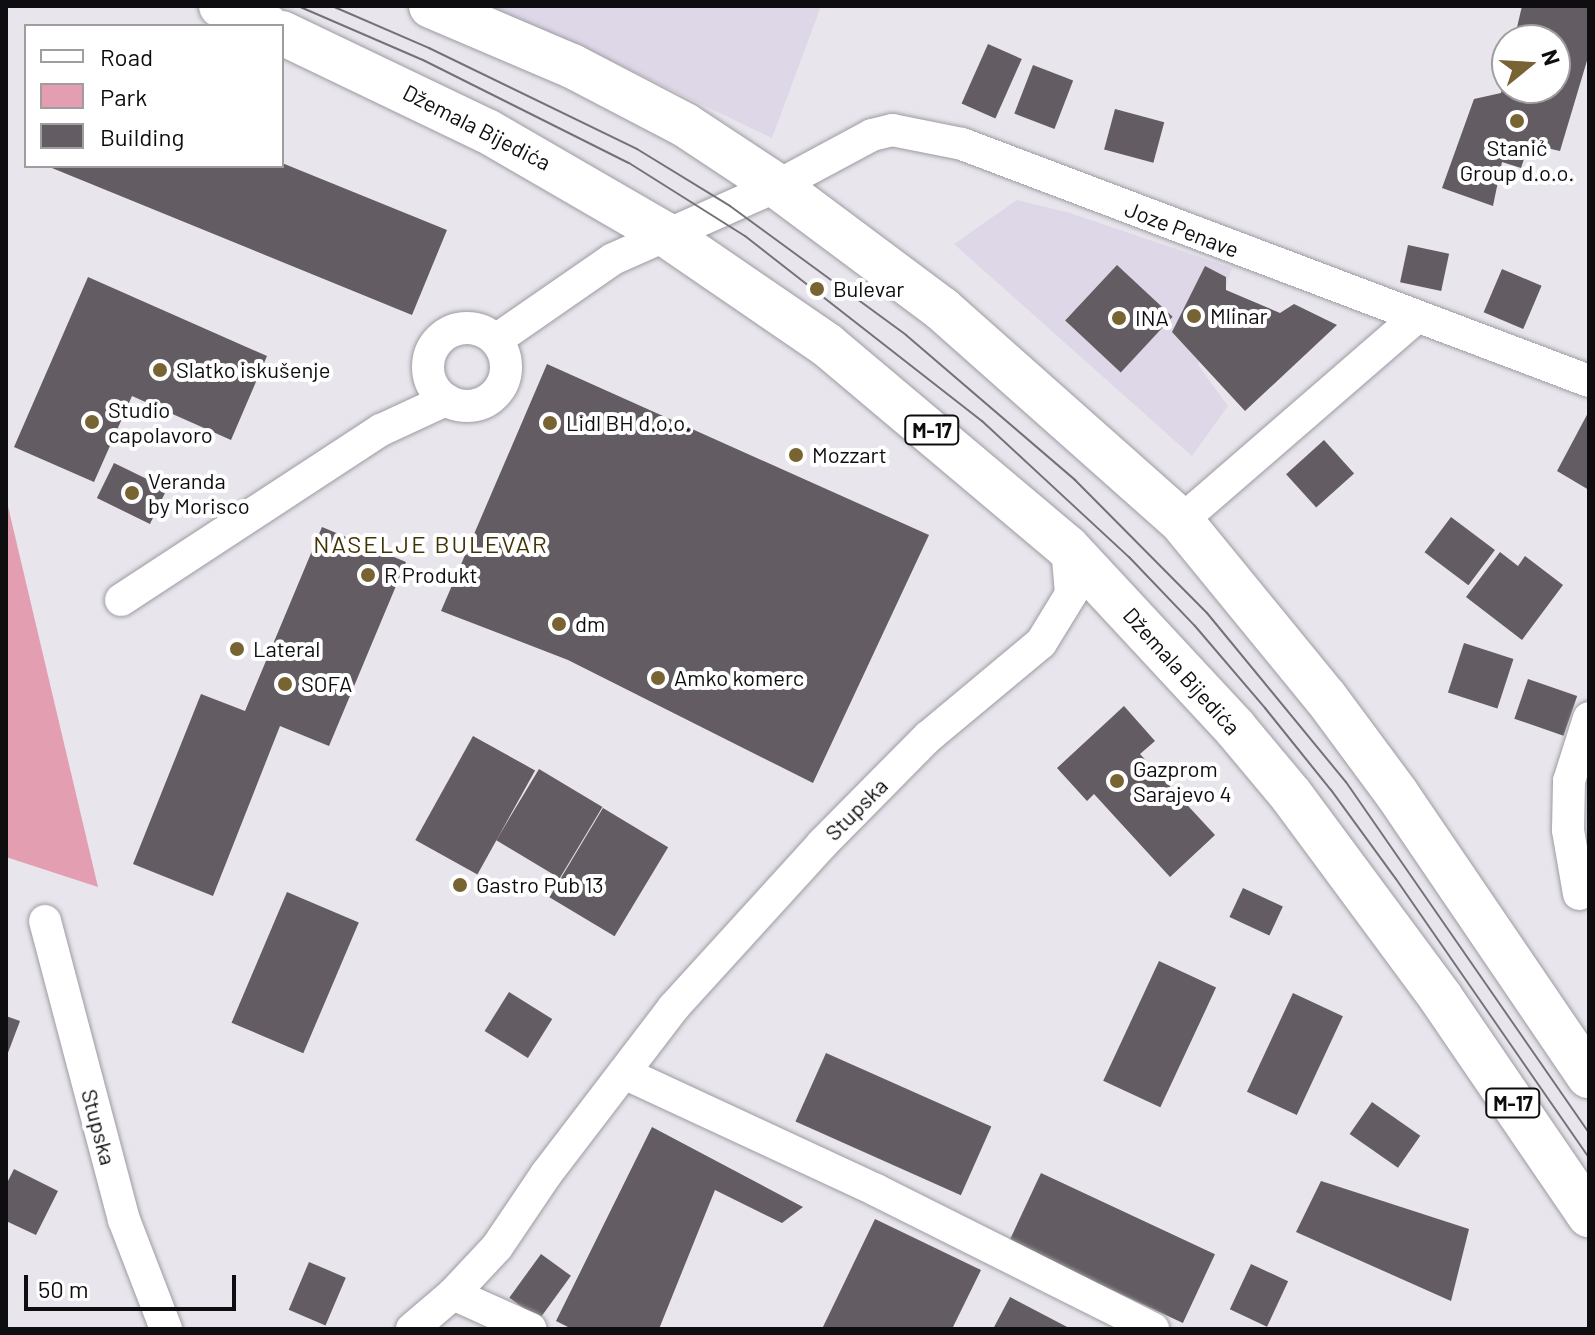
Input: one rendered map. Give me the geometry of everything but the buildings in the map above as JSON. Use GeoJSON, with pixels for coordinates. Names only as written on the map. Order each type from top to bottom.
{"type":"FeatureCollection","features":[{"type":"Feature","properties":{"kind":"main road"},"geometry":{"type":"LineString","coordinates":[[221,6],[262,24]]}},
{"type":"Feature","properties":{"kind":"main road"},"geometry":{"type":"LineString","coordinates":[[431,6],[572,66],[671,117],[777,186],[942,309],[1181,521],[1326,698],[1397,794],[1589,1076]]}},
{"type":"Feature","properties":{"kind":"main road","name":"Džemala Bijedića"},"geometry":{"type":"LineString","coordinates":[[284,34],[487,131],[665,234],[827,345],[1067,547],[1235,728],[1291,795],[1441,998],[1589,1215]]}},
{"type":"Feature","properties":{"kind":"street","name":"Joze Penave"},"geometry":{"type":"LineString","coordinates":[[777,186],[872,135],[892,130],[962,144],[1415,318],[1589,381]]}},
{"type":"Feature","properties":{"kind":"street"},"geometry":{"type":"LineString","coordinates":[[496,340],[613,259],[777,186]]}},
{"type":"Feature","properties":{"kind":"street"},"geometry":{"type":"LineString","coordinates":[[1181,521],[1415,318]]}},
{"type":"Feature","properties":{"kind":"street"},"geometry":{"type":"LineString","coordinates":[[381,430],[415,392],[428,368],[436,343],[451,331],[480,329],[496,340],[506,362],[498,390],[477,405],[464,406],[446,400],[433,386],[428,368]]}},
{"type":"Feature","properties":{"kind":"street"},"geometry":{"type":"LineString","coordinates":[[121,600],[381,430],[446,400]]}},
{"type":"Feature","properties":{"kind":"street","name":"Stupska"},"geometry":{"type":"LineString","coordinates":[[412,1329],[453,1294],[497,1247],[547,1173],[673,1008],[775,895],[928,737],[1041,643],[1071,594],[1067,547]]}},
{"type":"Feature","properties":{"kind":"street"},"geometry":{"type":"LineString","coordinates":[[1586,896],[1570,853],[1569,781],[1589,718]]}},
{"type":"Feature","properties":{"kind":"street","name":"Stupska"},"geometry":{"type":"LineString","coordinates":[[45,921],[124,1220],[166,1329]]}},
{"type":"Feature","properties":{"kind":"street"},"geometry":{"type":"LineString","coordinates":[[624,1073],[876,1190],[1153,1329]]}},
{"type":"Feature","properties":{"kind":"street"},"geometry":{"type":"LineString","coordinates":[[453,1294],[531,1329]]}},
{"type":"Feature","properties":{"kind":"shaded area"},"geometry":{"type":"Polygon","coordinates":[[[476,6],[821,6],[772,138],[582,47],[476,6]]]}},
{"type":"Feature","properties":{"kind":"shaded area"},"geometry":{"type":"Polygon","coordinates":[[[1017,200],[1070,213],[1232,268],[1198,365],[1228,406],[1192,456],[954,244],[1017,200]]]}},
{"type":"Feature","properties":{"kind":"green space"},"geometry":{"type":"Polygon","coordinates":[[[6,498],[98,887],[6,857],[6,498]]]}},
{"type":"Feature","properties":{"kind":"tram line"},"geometry":{"type":"LineString","coordinates":[[298,6],[423,60],[629,163],[745,236],[982,421],[1129,557],[1195,626],[1265,708],[1331,790],[1396,879],[1589,1158]]}},
{"type":"Feature","properties":{"kind":"tram line"},"geometry":{"type":"LineString","coordinates":[[332,6],[429,48],[637,149],[730,206],[906,335],[1075,480],[1207,613],[1346,782],[1589,1133]]}},
{"type":"Feature","properties":{"kind":"place","name":"Stanić Group d.o.o."},"geometry":{"type":"Point","coordinates":[1517,121]}},
{"type":"Feature","properties":{"kind":"place","name":"Bulevar"},"geometry":{"type":"Point","coordinates":[817,289]}},
{"type":"Feature","properties":{"kind":"place","name":"Mlinar"},"geometry":{"type":"Point","coordinates":[1194,316]}},
{"type":"Feature","properties":{"kind":"place","name":"INA"},"geometry":{"type":"Point","coordinates":[1119,318]}},
{"type":"Feature","properties":{"kind":"place","name":"Slatko iskušenje"},"geometry":{"type":"Point","coordinates":[160,370]}},
{"type":"Feature","properties":{"kind":"place","name":"Studio capolavoro"},"geometry":{"type":"Point","coordinates":[92,422]}},
{"type":"Feature","properties":{"kind":"place","name":"Lidl BH d.o.o."},"geometry":{"type":"Point","coordinates":[550,423]}},
{"type":"Feature","properties":{"kind":"place","name":"Mozzart"},"geometry":{"type":"Point","coordinates":[796,455]}},
{"type":"Feature","properties":{"kind":"place","name":"Veranda by Morisco"},"geometry":{"type":"Point","coordinates":[132,493]}},
{"type":"Feature","properties":{"kind":"place","name":"R Produkt"},"geometry":{"type":"Point","coordinates":[368,575]}},
{"type":"Feature","properties":{"kind":"place","name":"dm"},"geometry":{"type":"Point","coordinates":[559,624]}},
{"type":"Feature","properties":{"kind":"place","name":"Lateral"},"geometry":{"type":"Point","coordinates":[237,649]}},
{"type":"Feature","properties":{"kind":"place","name":"Amko komerc"},"geometry":{"type":"Point","coordinates":[658,678]}},
{"type":"Feature","properties":{"kind":"place","name":"SOFA"},"geometry":{"type":"Point","coordinates":[285,684]}},
{"type":"Feature","properties":{"kind":"place","name":"Gazprom Sarajevo 4"},"geometry":{"type":"Point","coordinates":[1117,781]}},
{"type":"Feature","properties":{"kind":"place","name":"Gastro Pub 13"},"geometry":{"type":"Point","coordinates":[460,885]}},
{"type":"Feature","properties":{"kind":"district","name":"NASELJE BULEVAR"},"geometry":{"type":"Point","coordinates":[431,544]}}]}
